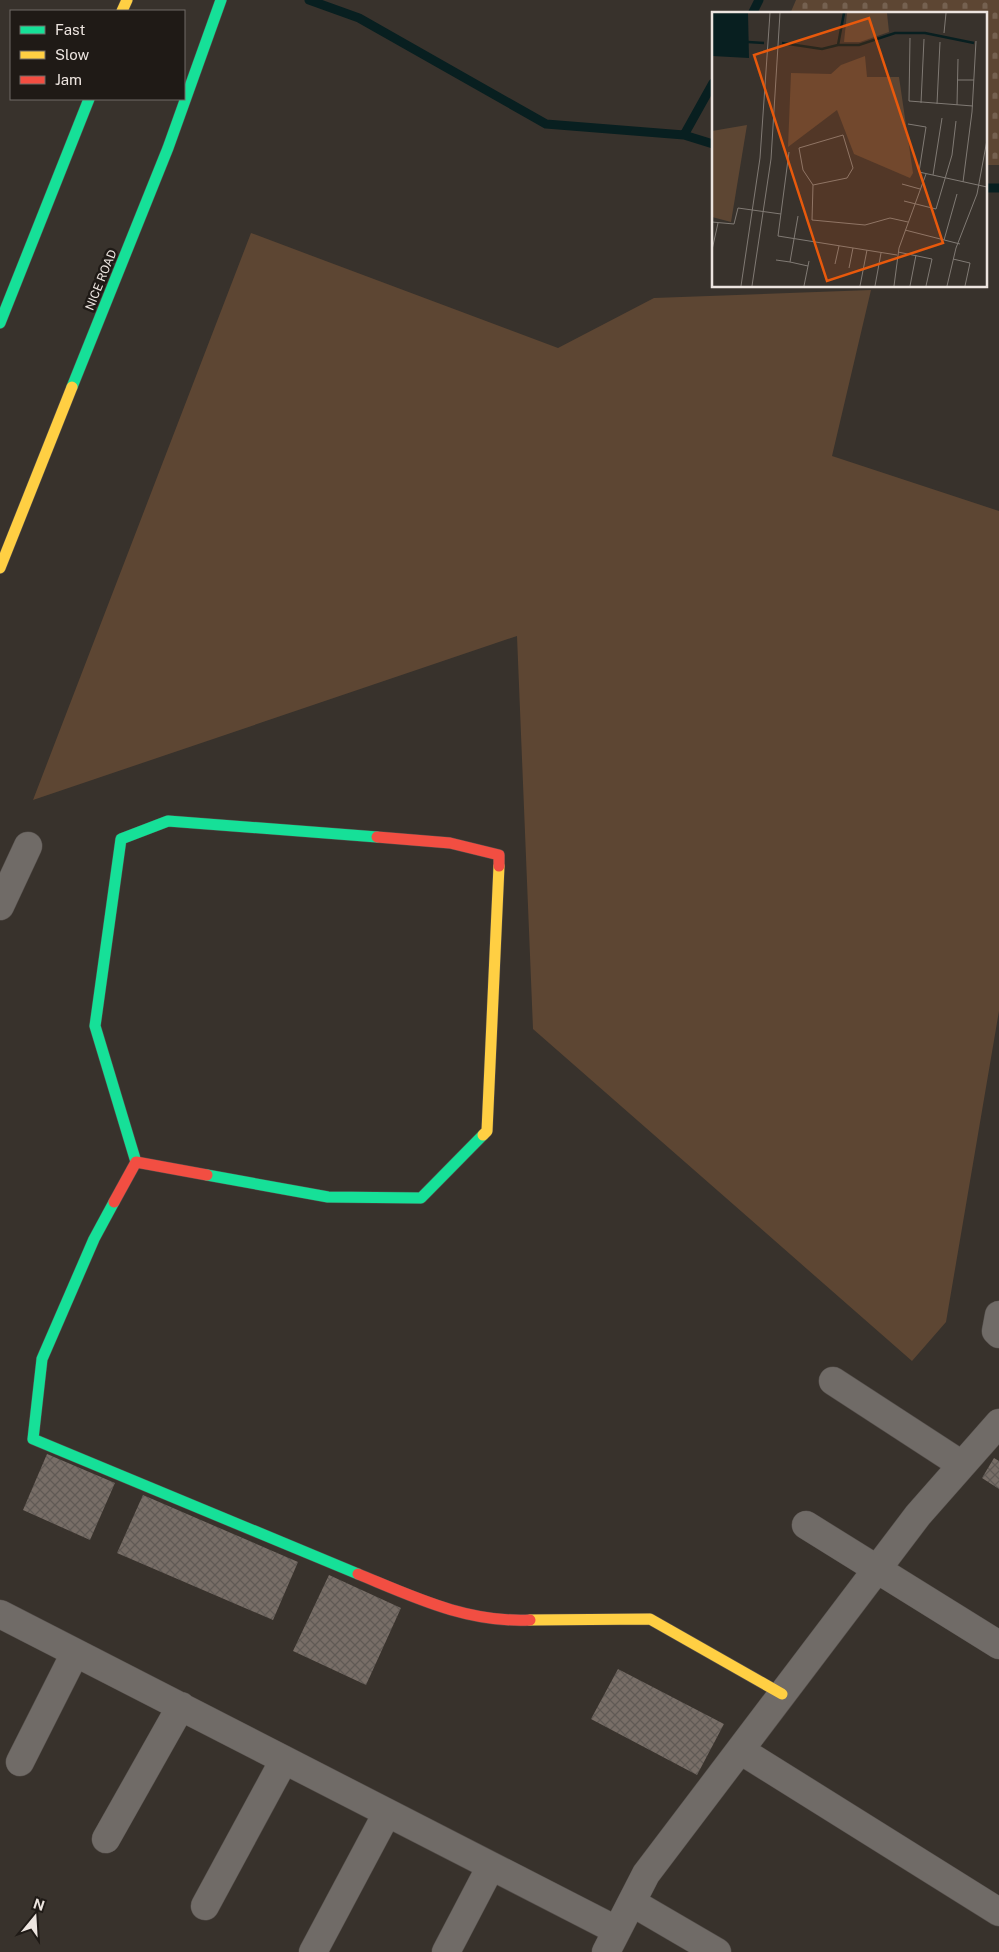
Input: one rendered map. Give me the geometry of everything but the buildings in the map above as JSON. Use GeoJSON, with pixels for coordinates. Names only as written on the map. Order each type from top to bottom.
{"type":"FeatureCollection","features":[{"type":"Feature","properties":{"kind":"main road","name":"NICE ROAD"},"geometry":{"type":"LineString","coordinates":[[0,568],[168,148],[222,0]]}},
{"type":"Feature","properties":{"kind":"main road"},"geometry":{"type":"LineString","coordinates":[[0,324],[89,100]]}},
{"type":"Feature","properties":{"kind":"main road"},"geometry":{"type":"LineString","coordinates":[[136,1162],[328,1197],[421,1198],[487,1131],[499,854],[450,843],[168,821],[121,839],[95,1026],[136,1162],[94,1239],[42,1359],[33,1439],[443,1610],[510,1621],[583,1618],[650,1619],[782,1694]]}},
{"type":"Feature","properties":{"kind":"street"},"geometry":{"type":"LineString","coordinates":[[0,906],[28,846]]}},
{"type":"Feature","properties":{"kind":"street"},"geometry":{"type":"LineString","coordinates":[[999,1315],[996,1320],[996,1331],[999,1334]]}},
{"type":"Feature","properties":{"kind":"street"},"geometry":{"type":"LineString","coordinates":[[833,1381],[962,1465]]}},
{"type":"Feature","properties":{"kind":"street"},"geometry":{"type":"LineString","coordinates":[[0,1614],[491,1866],[611,1941],[633,1903],[646,1874],[918,1515],[999,1424]]}},
{"type":"Feature","properties":{"kind":"street"},"geometry":{"type":"LineString","coordinates":[[806,1524],[999,1645]]}},
{"type":"Feature","properties":{"kind":"street"},"geometry":{"type":"LineString","coordinates":[[20,1762],[75,1652]]}},
{"type":"Feature","properties":{"kind":"street"},"geometry":{"type":"LineString","coordinates":[[106,1839],[181,1706]]}},
{"type":"Feature","properties":{"kind":"street"},"geometry":{"type":"LineString","coordinates":[[740,1750],[999,1912]]}},
{"type":"Feature","properties":{"kind":"street"},"geometry":{"type":"LineString","coordinates":[[205,1906],[284,1760]]}},
{"type":"Feature","properties":{"kind":"street"},"geometry":{"type":"LineString","coordinates":[[313,1952],[387,1813]]}},
{"type":"Feature","properties":{"kind":"street"},"geometry":{"type":"LineString","coordinates":[[446,1952],[491,1866]]}},
{"type":"Feature","properties":{"kind":"street"},"geometry":{"type":"LineString","coordinates":[[633,1903],[717,1952]]}},
{"type":"Feature","properties":{"kind":"green space"},"geometry":{"type":"Polygon","coordinates":[[[796,0],[999,0],[999,165],[986,165],[986,12],[791,12],[796,0]]]}},
{"type":"Feature","properties":{"kind":"green space"},"geometry":{"type":"Polygon","coordinates":[[[251,233],[558,348],[654,298],[871,290],[832,456],[999,511],[999,1011],[946,1322],[912,1361],[533,1029],[517,636],[33,800],[251,233]]]}},
{"type":"Feature","properties":{"kind":"waterway"},"geometry":{"type":"LineString","coordinates":[[309,0],[359,18],[546,124],[684,135],[712,85]]}},
{"type":"Feature","properties":{"kind":"waterway"},"geometry":{"type":"LineString","coordinates":[[753,12],[759,0]]}},
{"type":"Feature","properties":{"kind":"waterway"},"geometry":{"type":"LineString","coordinates":[[684,135],[712,144]]}},
{"type":"Feature","properties":{"kind":"waterway"},"geometry":{"type":"LineString","coordinates":[[986,188],[999,188]]}},
{"type":"Feature","properties":{"kind":"traffic: fast"},"geometry":{"type":"LineString","coordinates":[[72,387],[168,148],[221,0]]}},
{"type":"Feature","properties":{"kind":"traffic: fast"},"geometry":{"type":"LineString","coordinates":[[0,323],[89,100]]}},
{"type":"Feature","properties":{"kind":"traffic: fast"},"geometry":{"type":"LineString","coordinates":[[136,1162],[95,1026],[121,839],[168,821],[377,837]]}},
{"type":"Feature","properties":{"kind":"traffic: fast"},"geometry":{"type":"LineString","coordinates":[[207,1175],[328,1197],[421,1198],[483,1135]]}},
{"type":"Feature","properties":{"kind":"traffic: fast"},"geometry":{"type":"LineString","coordinates":[[114,1202],[94,1239],[42,1359],[33,1439],[358,1574]]}},
{"type":"Feature","properties":{"kind":"traffic: slow"},"geometry":{"type":"LineString","coordinates":[[122,10],[127,0]]}},
{"type":"Feature","properties":{"kind":"traffic: slow"},"geometry":{"type":"LineString","coordinates":[[0,568],[72,387]]}},
{"type":"Feature","properties":{"kind":"traffic: slow"},"geometry":{"type":"LineString","coordinates":[[483,1135],[487,1131],[499,866]]}},
{"type":"Feature","properties":{"kind":"traffic: slow"},"geometry":{"type":"LineString","coordinates":[[530,1620],[650,1619],[782,1694]]}},
{"type":"Feature","properties":{"kind":"traffic: jam"},"geometry":{"type":"LineString","coordinates":[[377,837],[450,843],[499,855],[499,866]]}},
{"type":"Feature","properties":{"kind":"traffic: jam"},"geometry":{"type":"LineString","coordinates":[[114,1202],[136,1162],[207,1175]]}},
{"type":"Feature","properties":{"kind":"traffic: jam"},"geometry":{"type":"LineString","coordinates":[[358,1574],[441,1607],[463,1613],[507,1620],[530,1620]]}}]}
